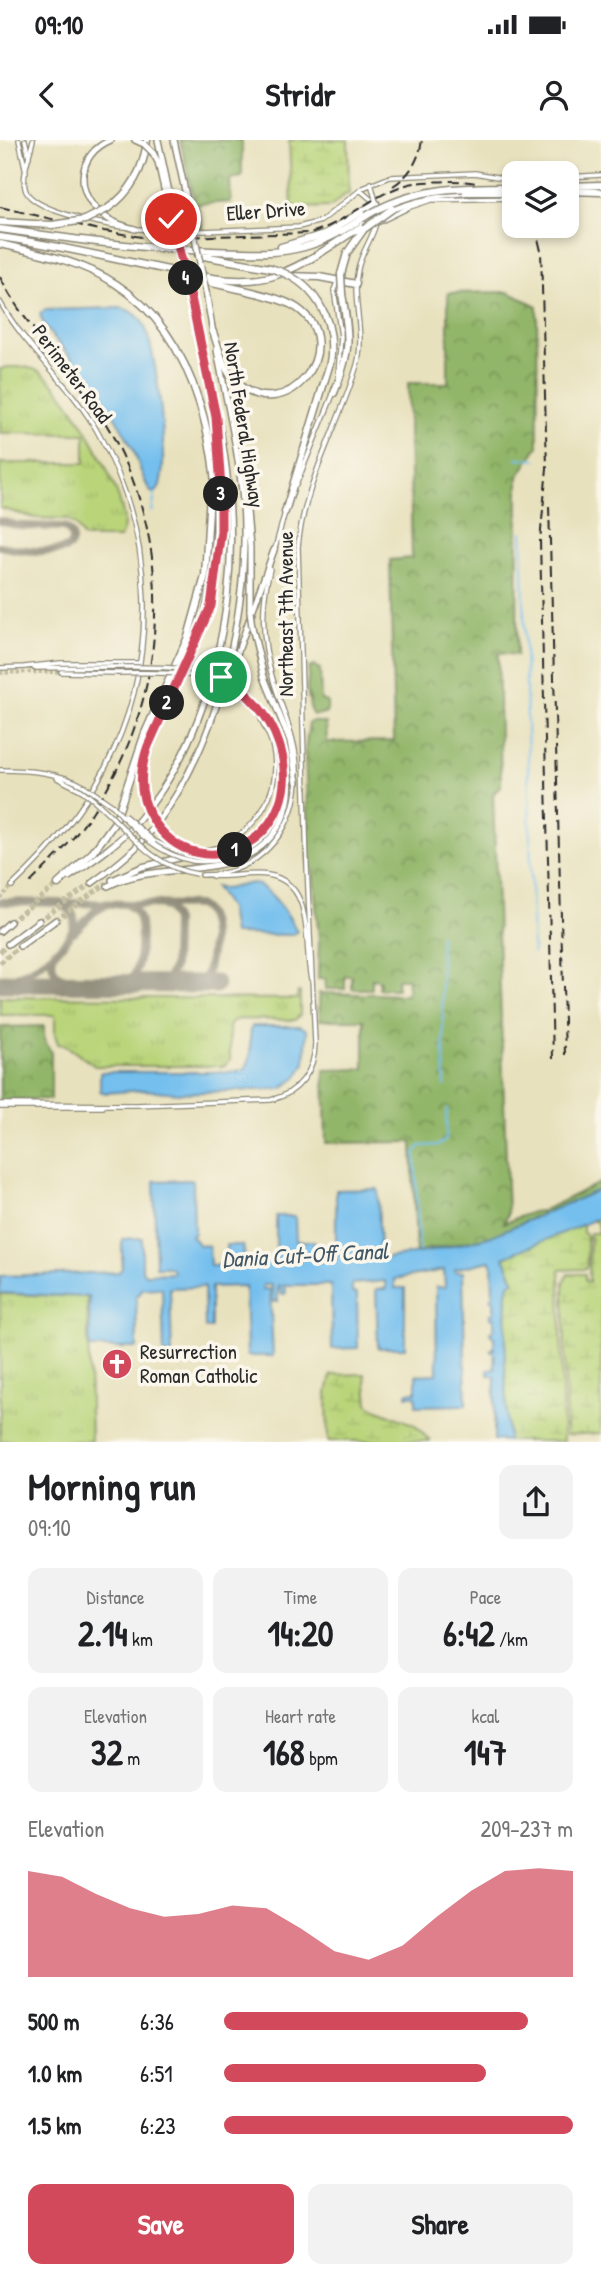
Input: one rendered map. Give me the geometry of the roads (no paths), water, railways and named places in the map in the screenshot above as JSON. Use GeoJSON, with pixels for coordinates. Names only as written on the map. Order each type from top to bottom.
{"type":"FeatureCollection","features":[{"type":"Feature","properties":{"kind":"highway"},"geometry":{"type":"LineString","coordinates":[[0,222],[52,225],[85,220],[107,209],[123,196],[135,180],[143,163],[145,142]]}},
{"type":"Feature","properties":{"kind":"highway"},"geometry":{"type":"LineString","coordinates":[[579,186],[601,185]]}},
{"type":"Feature","properties":{"kind":"highway"},"geometry":{"type":"LineString","coordinates":[[151,249],[240,252],[278,251],[310,246],[339,233],[394,201],[434,190],[502,189]]}},
{"type":"Feature","properties":{"kind":"highway"},"geometry":{"type":"LineString","coordinates":[[265,278],[295,267],[392,209],[411,201],[440,194],[502,190]]}},
{"type":"Feature","properties":{"kind":"highway"},"geometry":{"type":"LineString","coordinates":[[579,191],[601,192]]}},
{"type":"Feature","properties":{"kind":"highway"},"geometry":{"type":"LineString","coordinates":[[240,252],[287,246],[312,239],[336,228],[376,203]]}},
{"type":"Feature","properties":{"kind":"highway"},"geometry":{"type":"LineString","coordinates":[[334,393],[346,362],[349,344],[340,277],[347,253],[364,227]]}},
{"type":"Feature","properties":{"kind":"highway"},"geometry":{"type":"LineString","coordinates":[[0,229],[219,257],[270,268],[297,280],[322,307],[331,337],[330,363],[285,512]]}},
{"type":"Feature","properties":{"kind":"highway"},"geometry":{"type":"LineString","coordinates":[[0,237],[56,246],[150,267],[297,307],[309,320],[316,335],[316,358],[309,375],[291,391],[274,395],[257,394],[242,386],[229,374],[213,332]]}},
{"type":"Feature","properties":{"kind":"highway"},"geometry":{"type":"LineString","coordinates":[[0,244],[89,269],[118,285],[152,314],[172,340],[188,370],[199,402],[215,499],[216,552],[203,625]]}},
{"type":"Feature","properties":{"kind":"highway"},"geometry":{"type":"LineString","coordinates":[[150,267],[222,280],[340,277],[356,284]]}},
{"type":"Feature","properties":{"kind":"highway"},"geometry":{"type":"LineString","coordinates":[[58,884],[97,848],[115,822],[145,733],[192,627],[203,586],[208,552],[210,456]]}},
{"type":"Feature","properties":{"kind":"main road"},"geometry":{"type":"LineString","coordinates":[[111,140],[89,155],[83,172],[84,188],[92,205],[101,214],[116,223],[135,229]]}},
{"type":"Feature","properties":{"kind":"main road"},"geometry":{"type":"LineString","coordinates":[[135,140],[145,142],[158,162],[173,220]]}},
{"type":"Feature","properties":{"kind":"main road","name":"North Federal Highway"},"geometry":{"type":"LineString","coordinates":[[58,884],[110,848],[144,813],[179,758],[204,699],[223,625],[230,561],[231,518],[227,474],[158,140]]}},
{"type":"Feature","properties":{"kind":"main road","name":"North Federal Highway"},"geometry":{"type":"LineString","coordinates":[[92,883],[130,854],[158,822],[181,785],[221,691],[238,615],[244,544],[241,479],[174,140]]}},
{"type":"Feature","properties":{"kind":"main road"},"geometry":{"type":"LineString","coordinates":[[203,625],[213,595],[221,531],[216,417]]}},
{"type":"Feature","properties":{"kind":"main road"},"geometry":{"type":"LineString","coordinates":[[241,479],[249,536],[252,627],[264,677],[290,741],[297,782]]}},
{"type":"Feature","properties":{"kind":"main road"},"geometry":{"type":"LineString","coordinates":[[202,740],[214,720],[274,550]]}},
{"type":"Feature","properties":{"kind":"main road"},"geometry":{"type":"LineString","coordinates":[[215,849],[136,869],[107,884],[144,873],[230,863],[243,859],[261,847],[278,827],[287,804],[289,772],[282,752]]}},
{"type":"Feature","properties":{"kind":"main road"},"geometry":{"type":"LineString","coordinates":[[20,946],[56,920]]}},
{"type":"Feature","properties":{"kind":"main road"},"geometry":{"type":"LineString","coordinates":[[8,944],[39,921]]}},
{"type":"Feature","properties":{"kind":"main road"},"geometry":{"type":"LineString","coordinates":[[0,931],[10,922]]}},
{"type":"Feature","properties":{"kind":"street"},"geometry":{"type":"LineString","coordinates":[[19,140],[26,174]]}},
{"type":"Feature","properties":{"kind":"street"},"geometry":{"type":"LineString","coordinates":[[25,140],[29,160]]}},
{"type":"Feature","properties":{"kind":"street"},"geometry":{"type":"LineString","coordinates":[[26,174],[33,140]]}},
{"type":"Feature","properties":{"kind":"street","name":"Eller Drive"},"geometry":{"type":"LineString","coordinates":[[26,174],[27,195],[39,205],[106,224],[135,229],[201,231],[304,227],[324,219],[371,183],[400,175],[475,173],[502,178]]}},
{"type":"Feature","properties":{"kind":"street"},"geometry":{"type":"LineString","coordinates":[[579,176],[601,175]]}},
{"type":"Feature","properties":{"kind":"street","name":"Northeast 7th Avenue"},"geometry":{"type":"LineString","coordinates":[[0,1105],[85,1107],[271,1100],[292,1091],[304,1079],[312,1065],[315,1049],[298,547],[320,460],[357,363],[359,343],[356,284],[361,256],[377,223],[371,183]]}},
{"type":"Feature","properties":{"kind":"street"},"geometry":{"type":"LineString","coordinates":[[360,190],[376,203]]}},
{"type":"Feature","properties":{"kind":"street"},"geometry":{"type":"LineString","coordinates":[[377,223],[431,200],[502,198]]}},
{"type":"Feature","properties":{"kind":"street"},"geometry":{"type":"LineString","coordinates":[[199,874],[223,873],[238,869],[256,859],[269,849],[286,824],[294,801],[298,768],[271,674],[264,632],[264,599],[285,512],[334,393],[341,350],[340,321],[334,290],[340,277]]}},
{"type":"Feature","properties":{"kind":"street","name":"Perimeter Road"},"geometry":{"type":"LineString","coordinates":[[0,302],[24,338],[84,411],[107,449],[122,482],[134,522],[143,578],[144,615],[140,663],[124,726],[99,779],[47,851],[12,886]]}},
{"type":"Feature","properties":{"kind":"street"},"geometry":{"type":"LineString","coordinates":[[203,625],[146,751],[141,778],[145,802],[157,826],[177,844],[204,853],[221,853],[235,849],[257,837],[272,822]]}},
{"type":"Feature","properties":{"kind":"street"},"geometry":{"type":"LineString","coordinates":[[24,667],[61,663],[140,663]]}},
{"type":"Feature","properties":{"kind":"street"},"geometry":{"type":"LineString","coordinates":[[0,668],[178,668],[209,673],[237,688],[260,709],[272,727],[282,752],[283,794],[272,822],[260,841],[238,855],[217,861],[192,861],[174,856],[153,845],[113,806]]}},
{"type":"Feature","properties":{"kind":"street"},"geometry":{"type":"LineString","coordinates":[[61,672],[189,674],[237,688]]}},
{"type":"Feature","properties":{"kind":"street"},"geometry":{"type":"LineString","coordinates":[[0,769],[49,775],[83,788],[113,806],[155,841],[182,851],[215,849],[248,829],[265,808],[272,791],[274,751],[260,717],[260,709]]}},
{"type":"Feature","properties":{"kind":"street"},"geometry":{"type":"LineString","coordinates":[[83,788],[148,853],[172,868],[215,877],[265,875],[281,880],[291,887],[299,897],[304,912],[313,988]]}},
{"type":"Feature","properties":{"kind":"water"},"geometry":{"type":"Polygon","coordinates":[[[121,308],[134,313],[143,323],[158,383],[163,464],[160,483],[155,493],[151,492],[142,476],[132,447],[110,409],[80,367],[47,329],[40,314],[45,310],[121,308]]]}},
{"type":"Feature","properties":{"kind":"water"},"geometry":{"type":"Polygon","coordinates":[[[252,883],[259,885],[272,896],[297,932],[291,935],[233,934],[229,908],[215,887],[225,889],[252,883]]]}},
{"type":"Feature","properties":{"kind":"water"},"geometry":{"type":"Polygon","coordinates":[[[252,1026],[300,1026],[307,1030],[305,1063],[297,1077],[281,1089],[179,1093],[100,1091],[102,1072],[244,1070],[249,1060],[252,1026]]]}},
{"type":"Feature","properties":{"kind":"water","name":"Dania Cut-Off Canal"},"geometry":{"type":"Polygon","coordinates":[[[193,1180],[194,1233],[191,1236],[199,1245],[209,1246],[210,1266],[226,1265],[226,1245],[243,1245],[246,1264],[252,1260],[276,1260],[276,1216],[295,1216],[296,1241],[314,1241],[315,1261],[336,1260],[336,1190],[378,1189],[380,1259],[431,1251],[489,1237],[601,1189],[601,1217],[504,1257],[514,1280],[509,1284],[507,1292],[505,1366],[508,1441],[494,1440],[495,1376],[488,1375],[488,1370],[495,1369],[494,1352],[491,1352],[491,1349],[494,1349],[494,1337],[490,1332],[494,1331],[494,1318],[490,1317],[490,1314],[494,1314],[494,1300],[491,1300],[493,1296],[490,1261],[455,1269],[455,1272],[463,1272],[466,1405],[416,1406],[416,1396],[407,1396],[407,1393],[416,1392],[416,1375],[437,1374],[436,1287],[445,1287],[444,1270],[395,1279],[395,1288],[405,1288],[405,1348],[378,1348],[376,1289],[386,1289],[385,1281],[352,1284],[352,1293],[357,1293],[358,1348],[332,1349],[331,1285],[284,1285],[285,1294],[281,1294],[278,1285],[278,1301],[273,1302],[272,1285],[263,1285],[263,1289],[270,1289],[273,1356],[247,1356],[245,1286],[211,1287],[211,1328],[205,1328],[204,1287],[170,1288],[172,1354],[164,1355],[162,1288],[142,1289],[139,1295],[136,1295],[137,1348],[90,1348],[89,1297],[0,1293],[0,1276],[119,1272],[122,1268],[122,1239],[142,1238],[142,1270],[145,1274],[174,1273],[170,1267],[156,1267],[154,1181],[193,1180]]]}},
{"type":"Feature","properties":{"kind":"waterway"},"geometry":{"type":"LineString","coordinates":[[517,458],[537,460]]}},
{"type":"Feature","properties":{"kind":"waterway"},"geometry":{"type":"LineString","coordinates":[[152,512],[155,493]]}},
{"type":"Feature","properties":{"kind":"waterway"},"geometry":{"type":"LineString","coordinates":[[522,532],[533,953]]}},
{"type":"Feature","properties":{"kind":"waterway"},"geometry":{"type":"LineString","coordinates":[[440,935],[445,1086]]}},
{"type":"Feature","properties":{"kind":"waterway"},"geometry":{"type":"LineString","coordinates":[[419,1251],[415,1153],[420,1146],[438,1145],[446,1140],[447,1109]]}},
{"type":"Feature","properties":{"kind":"tunnel"},"geometry":{"type":"LineString","coordinates":[[0,673],[61,672]]}},
{"type":"Feature","properties":{"kind":"tunnel"},"geometry":{"type":"LineString","coordinates":[[39,921],[92,883]]}},
{"type":"Feature","properties":{"kind":"tunnel"},"geometry":{"type":"LineString","coordinates":[[56,920],[107,883]]}},
{"type":"Feature","properties":{"kind":"tunnel"},"geometry":{"type":"LineString","coordinates":[[10,922],[58,884]]}},
{"type":"Feature","properties":{"kind":"tunnel"},"geometry":{"type":"LineString","coordinates":[[0,898],[12,886]]}},
{"type":"Feature","properties":{"kind":"tunnel"},"geometry":{"type":"LineString","coordinates":[[0,952],[8,944]]}},
{"type":"Feature","properties":{"kind":"tunnel"},"geometry":{"type":"LineString","coordinates":[[0,963],[20,946]]}},
{"type":"Feature","properties":{"kind":"railway"},"geometry":{"type":"LineString","coordinates":[[393,186],[413,166],[422,140]]}},
{"type":"Feature","properties":{"kind":"railway"},"geometry":{"type":"LineString","coordinates":[[0,207],[104,231],[148,238],[309,233],[334,224],[393,190],[422,182],[475,183],[502,193]]}},
{"type":"Feature","properties":{"kind":"railway"},"geometry":{"type":"LineString","coordinates":[[538,238],[541,251],[547,468],[540,541],[553,1059]]}},
{"type":"Feature","properties":{"kind":"railway"},"geometry":{"type":"LineString","coordinates":[[0,277],[36,332],[103,419],[127,465],[144,514],[153,565],[155,616],[150,667],[138,717],[119,765],[93,811],[72,840],[30,883]]}},
{"type":"Feature","properties":{"kind":"railway"},"geometry":{"type":"LineString","coordinates":[[549,506],[565,1055]]}},
{"type":"Feature","properties":{"kind":"place","name":"Resurrection Roman Catholic"},"geometry":{"type":"Point","coordinates":[117,1364]}}]}
